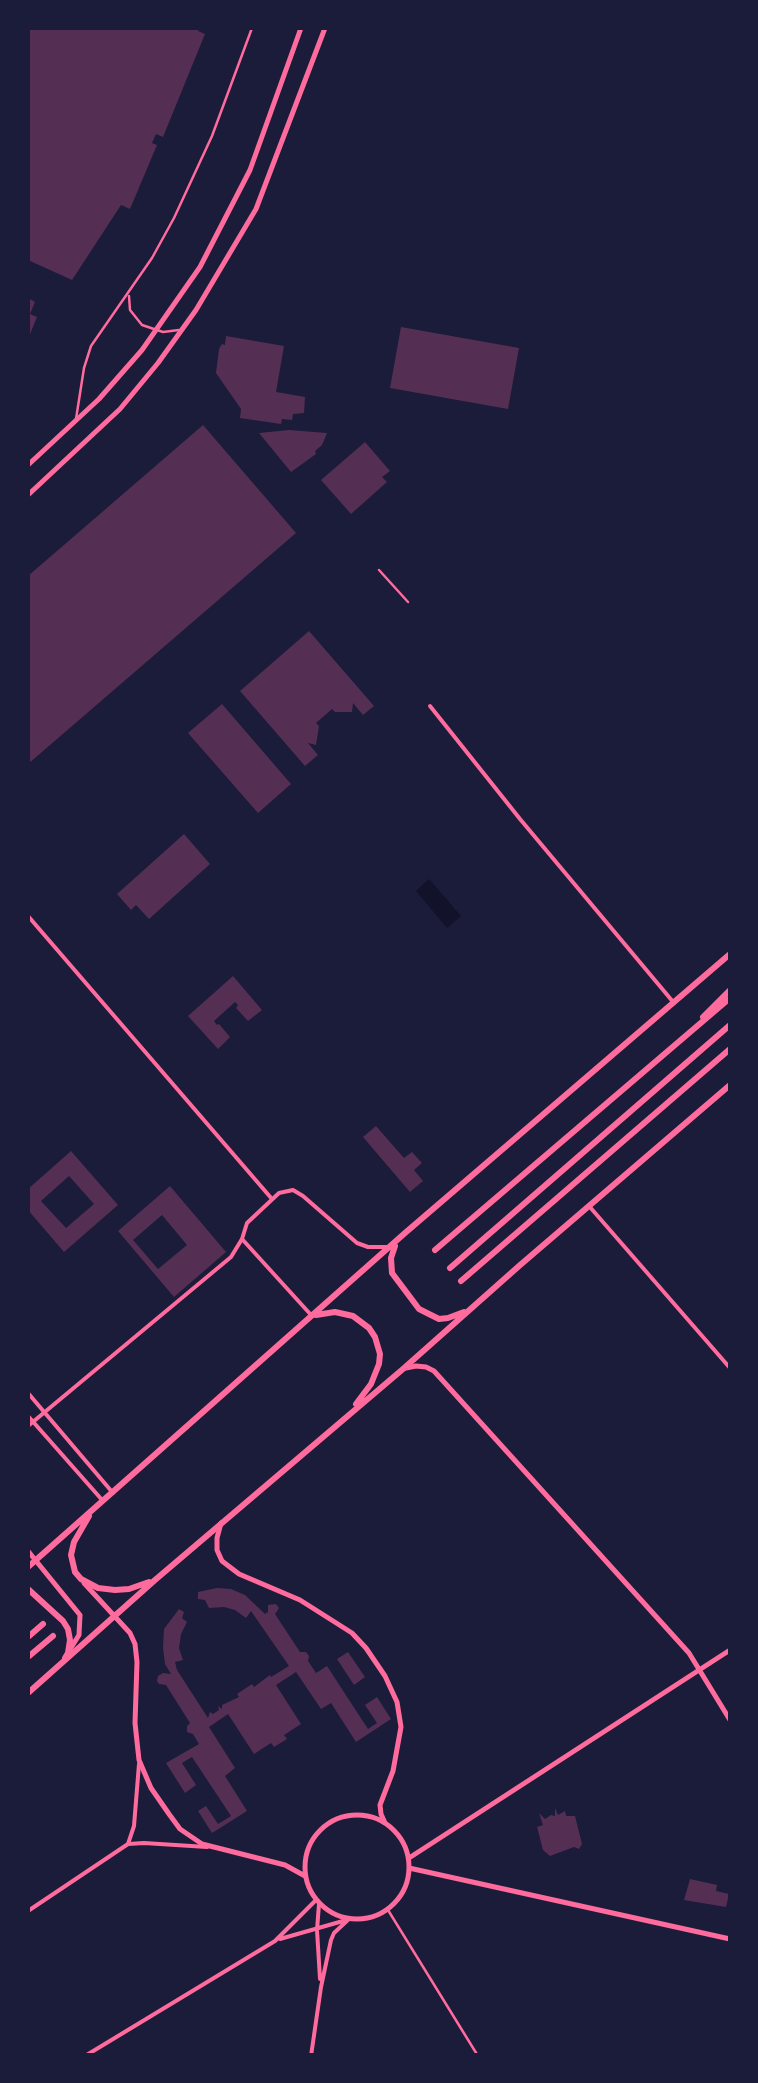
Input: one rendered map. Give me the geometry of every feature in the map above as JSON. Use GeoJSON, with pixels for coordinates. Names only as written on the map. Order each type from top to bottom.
{"type":"FeatureCollection","features":[{"type":"Feature","properties":{"kind":"main road"},"geometry":{"type":"LineString","coordinates":[[28,1567],[405,1233],[730,954]]}},
{"type":"Feature","properties":{"kind":"main road"},"geometry":{"type":"LineString","coordinates":[[434,1250],[730,994]]}},
{"type":"Feature","properties":{"kind":"main road"},"geometry":{"type":"LineString","coordinates":[[450,1268],[730,1025]]}},
{"type":"Feature","properties":{"kind":"main road"},"geometry":{"type":"LineString","coordinates":[[460,1280],[730,1048]]}},
{"type":"Feature","properties":{"kind":"main road"},"geometry":{"type":"LineString","coordinates":[[28,1693],[730,1084]]}},
{"type":"Feature","properties":{"kind":"main road"},"geometry":{"type":"LineString","coordinates":[[405,1233],[396,1242],[390,1266],[395,1281],[419,1309],[432,1317],[448,1318],[471,1309]]}},
{"type":"Feature","properties":{"kind":"main road"},"geometry":{"type":"LineString","coordinates":[[312,1316],[336,1312],[353,1316],[369,1328],[378,1345],[376,1375],[346,1416]]}},
{"type":"Feature","properties":{"kind":"main road"},"geometry":{"type":"LineString","coordinates":[[94,1509],[70,1555],[81,1579],[98,1588],[115,1590],[155,1580]]}},
{"type":"Feature","properties":{"kind":"main road"},"geometry":{"type":"LineString","coordinates":[[28,1589],[68,1629],[68,1652],[62,1663]]}},
{"type":"Feature","properties":{"kind":"main road"},"geometry":{"type":"LineString","coordinates":[[28,1637],[42,1624]]}},
{"type":"Feature","properties":{"kind":"main road"},"geometry":{"type":"LineString","coordinates":[[28,1657],[53,1636]]}},
{"type":"Feature","properties":{"kind":"street"},"geometry":{"type":"LineString","coordinates":[[68,430],[78,411],[84,368],[92,346],[156,253],[207,147],[252,28]]}},
{"type":"Feature","properties":{"kind":"street"},"geometry":{"type":"LineString","coordinates":[[28,465],[99,399],[156,331],[200,267],[244,183],[301,28]]}},
{"type":"Feature","properties":{"kind":"street"},"geometry":{"type":"LineString","coordinates":[[28,495],[120,409],[188,323],[256,210],[324,28]]}},
{"type":"Feature","properties":{"kind":"street"},"geometry":{"type":"LineString","coordinates":[[132,290],[129,304],[142,325],[156,331],[178,331],[188,323]]}},
{"type":"Feature","properties":{"kind":"street"},"geometry":{"type":"LineString","coordinates":[[430,706],[674,1004]]}},
{"type":"Feature","properties":{"kind":"street"},"geometry":{"type":"LineString","coordinates":[[28,916],[272,1198]]}},
{"type":"Feature","properties":{"kind":"street"},"geometry":{"type":"LineString","coordinates":[[30,1424],[231,1257],[247,1223],[280,1193],[293,1190],[303,1196],[350,1239],[368,1247],[390,1247]]}},
{"type":"Feature","properties":{"kind":"street"},"geometry":{"type":"LineString","coordinates":[[588,1206],[730,1368]]}},
{"type":"Feature","properties":{"kind":"street"},"geometry":{"type":"LineString","coordinates":[[242,1239],[312,1316]]}},
{"type":"Feature","properties":{"kind":"street"},"geometry":{"type":"LineString","coordinates":[[403,1369],[416,1366],[434,1371],[688,1653],[730,1720]]}},
{"type":"Feature","properties":{"kind":"street"},"geometry":{"type":"LineString","coordinates":[[28,1394],[113,1493]]}},
{"type":"Feature","properties":{"kind":"street"},"geometry":{"type":"LineString","coordinates":[[28,1416],[30,1424],[104,1501]]}},
{"type":"Feature","properties":{"kind":"street"},"geometry":{"type":"LineString","coordinates":[[221,1523],[217,1550],[222,1561],[239,1574],[300,1600],[352,1633],[385,1676],[397,1702],[401,1726],[394,1770],[380,1805],[385,1823]]}},
{"type":"Feature","properties":{"kind":"street"},"geometry":{"type":"LineString","coordinates":[[28,1551],[80,1615],[79,1635],[68,1652]]}},
{"type":"Feature","properties":{"kind":"street"},"geometry":{"type":"LineString","coordinates":[[81,1579],[130,1633],[134,1644],[139,1760],[134,1826],[128,1844]]}},
{"type":"Feature","properties":{"kind":"street"},"geometry":{"type":"LineString","coordinates":[[408,1858],[730,1650]]}},
{"type":"Feature","properties":{"kind":"street"},"geometry":{"type":"LineString","coordinates":[[139,1760],[152,1788],[180,1829],[214,1848]]}},
{"type":"Feature","properties":{"kind":"street"},"geometry":{"type":"LineString","coordinates":[[276,1940],[317,1930],[349,1920],[368,1919],[388,1910],[402,1894],[410,1868],[401,1838],[385,1823],[357,1814],[329,1823],[310,1844],[305,1876],[317,1902],[317,1930],[320,1987]]}},
{"type":"Feature","properties":{"kind":"street"},"geometry":{"type":"LineString","coordinates":[[28,1911],[128,1844],[214,1848],[285,1866],[305,1876]]}},
{"type":"Feature","properties":{"kind":"street"},"geometry":{"type":"LineString","coordinates":[[410,1868],[730,1940]]}},
{"type":"Feature","properties":{"kind":"street"},"geometry":{"type":"LineString","coordinates":[[317,1902],[349,1920]]}},
{"type":"Feature","properties":{"kind":"street"},"geometry":{"type":"LineString","coordinates":[[86,2056],[276,1940],[317,1902]]}},
{"type":"Feature","properties":{"kind":"street"},"geometry":{"type":"LineString","coordinates":[[388,1910],[478,2056]]}},
{"type":"Feature","properties":{"kind":"street"},"geometry":{"type":"LineString","coordinates":[[311,2056],[320,1987],[334,1933],[349,1920]]}},
{"type":"Feature","properties":{"kind":"path"},"geometry":{"type":"LineString","coordinates":[[379,570],[408,602]]}},
{"type":"Feature","properties":{"kind":"shaded area"},"geometry":{"type":"Polygon","coordinates":[[[429,879],[461,916],[447,928],[416,891],[429,879]]]}},
{"type":"Feature","properties":{"kind":"building"},"geometry":{"type":"Polygon","coordinates":[[[28,28],[200,28],[198,31],[205,34],[163,137],[156,134],[152,143],[157,145],[130,209],[121,205],[72,280],[28,260],[28,28]]]}},
{"type":"Feature","properties":{"kind":"building"},"geometry":{"type":"Polygon","coordinates":[[[28,298],[35,302],[30,314],[37,317],[28,339],[28,298]]]}},
{"type":"Feature","properties":{"kind":"building"},"geometry":{"type":"Polygon","coordinates":[[[401,327],[519,348],[508,409],[390,388],[401,327]]]}},
{"type":"Feature","properties":{"kind":"building"},"geometry":{"type":"Polygon","coordinates":[[[226,336],[284,346],[276,392],[305,397],[304,413],[293,414],[292,420],[282,419],[281,424],[240,418],[241,409],[216,373],[219,349],[225,345],[226,336]]]}},
{"type":"Feature","properties":{"kind":"building"},"geometry":{"type":"Polygon","coordinates":[[[203,425],[296,533],[28,764],[28,576],[203,425]]]}},
{"type":"Feature","properties":{"kind":"building"},"geometry":{"type":"Polygon","coordinates":[[[259,433],[327,433],[316,454],[291,472],[259,433]]]}},
{"type":"Feature","properties":{"kind":"building"},"geometry":{"type":"Polygon","coordinates":[[[365,442],[390,471],[382,477],[387,482],[351,514],[321,480],[365,442]]]}},
{"type":"Feature","properties":{"kind":"building"},"geometry":{"type":"Polygon","coordinates":[[[309,631],[374,706],[363,715],[353,703],[352,712],[332,709],[316,723],[316,745],[308,743],[318,755],[305,766],[240,691],[309,631]]]}},
{"type":"Feature","properties":{"kind":"building"},"geometry":{"type":"Polygon","coordinates":[[[222,704],[291,784],[258,813],[188,733],[222,704]]]}},
{"type":"Feature","properties":{"kind":"building"},"geometry":{"type":"Polygon","coordinates":[[[184,834],[210,864],[149,919],[136,905],[131,910],[117,894],[184,834]]]}},
{"type":"Feature","properties":{"kind":"building"},"geometry":{"type":"Polygon","coordinates":[[[233,976],[262,1010],[248,1021],[235,1002],[214,1021],[230,1037],[218,1049],[188,1016],[233,976]]]}},
{"type":"Feature","properties":{"kind":"building"},"geometry":{"type":"Polygon","coordinates":[[[376,1126],[404,1158],[412,1152],[422,1163],[414,1170],[423,1181],[410,1192],[363,1137],[376,1126]]]}},
{"type":"Feature","properties":{"kind":"building"},"geometry":{"type":"Polygon","coordinates":[[[71,1151],[118,1205],[64,1252],[28,1210],[28,1189],[71,1151]],[[69,1176],[41,1201],[66,1228],[94,1204],[69,1176]]]}},
{"type":"Feature","properties":{"kind":"building"},"geometry":{"type":"Polygon","coordinates":[[[170,1186],[226,1252],[174,1297],[118,1231],[170,1186]],[[162,1215],[133,1240],[158,1269],[187,1245],[162,1215]]]}},
{"type":"Feature","properties":{"kind":"building"},"geometry":{"type":"Polygon","coordinates":[[[217,1588],[245,1595],[265,1614],[268,1605],[276,1604],[279,1608],[275,1614],[300,1652],[306,1652],[316,1673],[327,1666],[368,1729],[377,1723],[365,1705],[377,1697],[391,1719],[356,1742],[331,1703],[321,1709],[296,1672],[276,1685],[301,1724],[284,1735],[287,1739],[254,1754],[228,1714],[209,1727],[235,1768],[225,1776],[247,1811],[212,1833],[198,1811],[206,1806],[218,1824],[231,1816],[192,1757],[182,1763],[196,1785],[185,1793],[166,1763],[199,1744],[187,1732],[190,1723],[166,1685],[157,1681],[163,1673],[171,1674],[165,1664],[164,1629],[179,1609],[184,1612],[182,1618],[187,1622],[179,1648],[183,1660],[175,1662],[208,1718],[210,1712],[219,1710],[218,1706],[222,1709],[222,1705],[239,1697],[237,1694],[252,1684],[254,1687],[289,1666],[251,1611],[246,1618],[224,1607],[209,1608],[205,1600],[198,1599],[198,1592],[217,1588]]]}},
{"type":"Feature","properties":{"kind":"building"},"geometry":{"type":"Polygon","coordinates":[[[348,1652],[365,1677],[354,1685],[337,1659],[348,1652]]]}},
{"type":"Feature","properties":{"kind":"building"},"geometry":{"type":"Polygon","coordinates":[[[555,1808],[558,1815],[565,1811],[566,1816],[575,1816],[582,1844],[579,1849],[574,1847],[550,1856],[543,1850],[537,1827],[543,1825],[539,1813],[545,1819],[555,1816],[555,1808]]]}},
{"type":"Feature","properties":{"kind":"building"},"geometry":{"type":"Polygon","coordinates":[[[690,1879],[717,1885],[716,1891],[729,1894],[726,1907],[684,1900],[690,1879]]]}}]}
